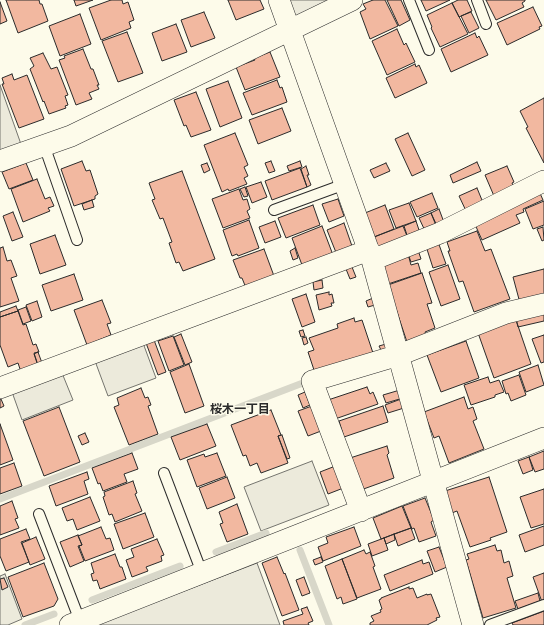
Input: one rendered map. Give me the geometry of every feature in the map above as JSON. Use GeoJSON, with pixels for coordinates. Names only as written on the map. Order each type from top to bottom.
{"type":"FeatureCollection","features":[{"type":"Feature","properties":{"kind":"street"},"geometry":{"type":"LineString","coordinates":[[279,0],[370,255],[473,625]]}},
{"type":"Feature","properties":{"kind":"street"},"geometry":{"type":"LineString","coordinates":[[0,161],[71,136],[352,0]]}},
{"type":"Feature","properties":{"kind":"street"},"geometry":{"type":"LineString","coordinates":[[0,388],[370,255],[440,233],[544,181]]}},
{"type":"Feature","properties":{"kind":"street"},"geometry":{"type":"LineString","coordinates":[[361,511],[312,381],[398,355],[506,313],[544,304]]}},
{"type":"Feature","properties":{"kind":"street"},"geometry":{"type":"LineString","coordinates":[[75,623],[544,438]]}},
{"type":"Feature","properties":{"kind":"lane"},"geometry":{"type":"LineString","coordinates":[[409,0],[429,50]]}},
{"type":"Feature","properties":{"kind":"lane"},"geometry":{"type":"LineString","coordinates":[[477,0],[486,24]]}},
{"type":"Feature","properties":{"kind":"lane"},"geometry":{"type":"LineString","coordinates":[[44,145],[77,240]]}},
{"type":"Feature","properties":{"kind":"lane"},"geometry":{"type":"LineString","coordinates":[[274,210],[345,184]]}},
{"type":"Feature","properties":{"kind":"lane"},"geometry":{"type":"LineString","coordinates":[[164,473],[202,573]]}},
{"type":"Feature","properties":{"kind":"lane"},"geometry":{"type":"LineString","coordinates":[[38,514],[75,623]]}},
{"type":"Feature","properties":{"kind":"lane"},"geometry":{"type":"LineString","coordinates":[[490,625],[544,605]]}},
{"type":"Feature","properties":{"kind":"shaded area"},"geometry":{"type":"Polygon","coordinates":[[[286,0],[337,0],[296,20],[286,0]]]}},
{"type":"Feature","properties":{"kind":"shaded area"},"geometry":{"type":"Polygon","coordinates":[[[0,85],[22,147],[0,155],[0,85]]]}},
{"type":"Feature","properties":{"kind":"shaded area"},"geometry":{"type":"Polygon","coordinates":[[[143,343],[156,378],[108,396],[95,361],[143,343]]]}},
{"type":"Feature","properties":{"kind":"shaded area"},"geometry":{"type":"Polygon","coordinates":[[[62,373],[73,400],[22,420],[12,392],[62,373]]]}},
{"type":"Feature","properties":{"kind":"shaded area"},"geometry":{"type":"Polygon","coordinates":[[[312,461],[329,505],[261,531],[244,487],[312,461]]]}},
{"type":"Feature","properties":{"kind":"shaded area"},"geometry":{"type":"Polygon","coordinates":[[[257,563],[280,625],[95,625],[257,563]]]}},
{"type":"Feature","properties":{"kind":"shaded area"},"geometry":{"type":"Polygon","coordinates":[[[5,574],[22,619],[8,625],[0,625],[0,576],[5,574]]]}},
{"type":"Feature","properties":{"kind":"building"},"geometry":{"type":"Polygon","coordinates":[[[6,0],[39,0],[48,21],[18,33],[6,0]]]}},
{"type":"Feature","properties":{"kind":"building"},"geometry":{"type":"Polygon","coordinates":[[[74,0],[93,0],[76,6],[74,0]]]}},
{"type":"Feature","properties":{"kind":"building"},"geometry":{"type":"Polygon","coordinates":[[[111,0],[122,0],[123,4],[128,2],[134,20],[129,22],[131,28],[101,40],[89,8],[111,0]]]}},
{"type":"Feature","properties":{"kind":"building"},"geometry":{"type":"Polygon","coordinates":[[[228,0],[260,0],[264,9],[236,20],[228,0]]]}},
{"type":"Feature","properties":{"kind":"building"},"geometry":{"type":"Polygon","coordinates":[[[373,0],[385,0],[398,26],[370,39],[360,12],[366,9],[363,4],[373,0]]]}},
{"type":"Feature","properties":{"kind":"building"},"geometry":{"type":"Polygon","coordinates":[[[387,0],[401,0],[410,20],[399,26],[387,0]]]}},
{"type":"Feature","properties":{"kind":"building"},"geometry":{"type":"Polygon","coordinates":[[[421,0],[450,0],[426,11],[421,0]]]}},
{"type":"Feature","properties":{"kind":"building"},"geometry":{"type":"Polygon","coordinates":[[[458,0],[467,0],[472,11],[459,17],[452,3],[458,0]]]}},
{"type":"Feature","properties":{"kind":"building"},"geometry":{"type":"Polygon","coordinates":[[[486,0],[525,1],[522,3],[524,7],[496,20],[486,0]]]}},
{"type":"Feature","properties":{"kind":"building"},"geometry":{"type":"Polygon","coordinates":[[[0,2],[7,21],[0,24],[0,2]]]}},
{"type":"Feature","properties":{"kind":"building"},"geometry":{"type":"Polygon","coordinates":[[[452,3],[468,34],[440,47],[427,15],[452,3]]]}},
{"type":"Feature","properties":{"kind":"building"},"geometry":{"type":"Polygon","coordinates":[[[533,7],[542,26],[539,27],[540,29],[507,45],[497,23],[533,7]]]}},
{"type":"Feature","properties":{"kind":"building"},"geometry":{"type":"Polygon","coordinates":[[[204,12],[215,38],[191,47],[181,20],[204,12]]]}},
{"type":"Feature","properties":{"kind":"building"},"geometry":{"type":"Polygon","coordinates":[[[471,12],[479,28],[469,33],[461,16],[471,12]]]}},
{"type":"Feature","properties":{"kind":"building"},"geometry":{"type":"Polygon","coordinates":[[[80,14],[91,44],[60,56],[49,26],[80,14]]]}},
{"type":"Feature","properties":{"kind":"building"},"geometry":{"type":"Polygon","coordinates":[[[176,24],[187,52],[162,61],[152,33],[176,24]]]}},
{"type":"Feature","properties":{"kind":"building"},"geometry":{"type":"Polygon","coordinates":[[[397,29],[404,45],[406,43],[415,62],[387,75],[372,41],[397,29]]]}},
{"type":"Feature","properties":{"kind":"building"},"geometry":{"type":"Polygon","coordinates":[[[127,32],[143,73],[118,82],[102,41],[127,32]]]}},
{"type":"Feature","properties":{"kind":"building"},"geometry":{"type":"Polygon","coordinates":[[[475,33],[477,38],[479,36],[488,55],[451,72],[441,49],[475,33]]]}},
{"type":"Feature","properties":{"kind":"building"},"geometry":{"type":"Polygon","coordinates":[[[83,49],[91,69],[93,69],[99,89],[89,93],[92,99],[76,105],[59,60],[65,58],[64,56],[83,49]]]}},
{"type":"Feature","properties":{"kind":"building"},"geometry":{"type":"Polygon","coordinates":[[[270,52],[280,77],[245,90],[236,67],[255,60],[254,58],[270,52]]]}},
{"type":"Feature","properties":{"kind":"building"},"geometry":{"type":"Polygon","coordinates":[[[43,53],[51,69],[57,67],[68,95],[65,96],[68,105],[65,106],[66,108],[49,114],[30,69],[34,66],[30,58],[43,53]]]}},
{"type":"Feature","properties":{"kind":"building"},"geometry":{"type":"Polygon","coordinates":[[[415,64],[416,67],[419,65],[427,83],[395,98],[386,78],[415,64]]]}},
{"type":"Feature","properties":{"kind":"building"},"geometry":{"type":"Polygon","coordinates":[[[12,74],[14,80],[27,75],[44,119],[19,128],[2,84],[4,84],[2,78],[12,74]]]}},
{"type":"Feature","properties":{"kind":"building"},"geometry":{"type":"Polygon","coordinates":[[[277,80],[280,88],[282,87],[287,102],[252,115],[243,93],[277,80]]]}},
{"type":"Feature","properties":{"kind":"building"},"geometry":{"type":"Polygon","coordinates":[[[228,81],[242,118],[220,127],[206,89],[228,81]]]}},
{"type":"Feature","properties":{"kind":"building"},"geometry":{"type":"Polygon","coordinates":[[[196,92],[211,130],[191,137],[186,125],[184,126],[174,100],[196,92]]]}},
{"type":"Feature","properties":{"kind":"building"},"geometry":{"type":"Polygon","coordinates":[[[544,98],[544,163],[526,128],[528,127],[520,111],[544,98]]]}},
{"type":"Feature","properties":{"kind":"building"},"geometry":{"type":"Polygon","coordinates":[[[282,108],[291,131],[258,144],[249,120],[282,108]]]}},
{"type":"Feature","properties":{"kind":"building"},"geometry":{"type":"Polygon","coordinates":[[[235,133],[248,165],[244,167],[248,176],[244,178],[247,184],[222,192],[204,145],[235,133]]]}},
{"type":"Feature","properties":{"kind":"building"},"geometry":{"type":"Polygon","coordinates":[[[408,133],[425,170],[412,176],[395,139],[408,133]]]}},
{"type":"Feature","properties":{"kind":"building"},"geometry":{"type":"Polygon","coordinates":[[[82,161],[86,171],[90,170],[98,194],[95,196],[95,199],[74,206],[61,169],[82,161]]]}},
{"type":"Feature","properties":{"kind":"building"},"geometry":{"type":"Polygon","coordinates":[[[271,161],[275,171],[269,173],[265,163],[271,161]]]}},
{"type":"Feature","properties":{"kind":"building"},"geometry":{"type":"Polygon","coordinates":[[[300,161],[302,167],[289,171],[287,166],[300,161]]]}},
{"type":"Feature","properties":{"kind":"building"},"geometry":{"type":"Polygon","coordinates":[[[477,162],[481,171],[453,183],[450,175],[477,162]]]}},
{"type":"Feature","properties":{"kind":"building"},"geometry":{"type":"Polygon","coordinates":[[[26,163],[33,180],[9,189],[2,172],[26,163]]]}},
{"type":"Feature","properties":{"kind":"building"},"geometry":{"type":"Polygon","coordinates":[[[207,163],[210,170],[204,173],[201,165],[207,163]]]}},
{"type":"Feature","properties":{"kind":"building"},"geometry":{"type":"Polygon","coordinates":[[[386,163],[390,171],[374,178],[370,170],[386,163]]]}},
{"type":"Feature","properties":{"kind":"building"},"geometry":{"type":"Polygon","coordinates":[[[306,166],[309,175],[307,175],[311,185],[307,187],[301,169],[306,166]]]}},
{"type":"Feature","properties":{"kind":"building"},"geometry":{"type":"Polygon","coordinates":[[[507,166],[514,182],[512,183],[514,188],[494,196],[485,175],[507,166]]]}},
{"type":"Feature","properties":{"kind":"building"},"geometry":{"type":"Polygon","coordinates":[[[300,168],[307,187],[272,200],[265,181],[300,168]]]}},
{"type":"Feature","properties":{"kind":"building"},"geometry":{"type":"Polygon","coordinates":[[[182,171],[215,259],[183,271],[179,262],[176,263],[169,243],[172,242],[163,218],[160,219],[152,200],[155,199],[149,183],[182,171]]]}},
{"type":"Feature","properties":{"kind":"building"},"geometry":{"type":"Polygon","coordinates":[[[37,179],[45,199],[50,197],[54,206],[48,208],[50,211],[23,222],[11,189],[37,179]]]}},
{"type":"Feature","properties":{"kind":"building"},"geometry":{"type":"Polygon","coordinates":[[[261,182],[267,197],[252,203],[246,187],[261,182]]]}},
{"type":"Feature","properties":{"kind":"building"},"geometry":{"type":"Polygon","coordinates":[[[245,187],[248,196],[244,197],[240,189],[245,187]]]}},
{"type":"Feature","properties":{"kind":"building"},"geometry":{"type":"Polygon","coordinates":[[[477,188],[484,205],[467,213],[459,196],[477,188]]]}},
{"type":"Feature","properties":{"kind":"building"},"geometry":{"type":"Polygon","coordinates":[[[239,189],[243,200],[247,199],[250,209],[247,211],[250,218],[223,228],[212,199],[239,189]]]}},
{"type":"Feature","properties":{"kind":"building"},"geometry":{"type":"Polygon","coordinates":[[[539,191],[543,200],[523,209],[524,212],[516,215],[520,223],[482,240],[473,220],[539,191]]]}},
{"type":"Feature","properties":{"kind":"building"},"geometry":{"type":"Polygon","coordinates":[[[432,193],[438,208],[417,217],[410,202],[432,193]]]}},
{"type":"Feature","properties":{"kind":"building"},"geometry":{"type":"Polygon","coordinates":[[[338,199],[344,216],[329,222],[322,204],[338,199]]]}},
{"type":"Feature","properties":{"kind":"building"},"geometry":{"type":"Polygon","coordinates":[[[92,200],[94,207],[84,210],[82,204],[92,200]]]}},
{"type":"Feature","properties":{"kind":"building"},"geometry":{"type":"Polygon","coordinates":[[[544,201],[544,225],[533,229],[525,209],[544,201]]]}},
{"type":"Feature","properties":{"kind":"building"},"geometry":{"type":"Polygon","coordinates":[[[409,203],[416,221],[396,228],[389,210],[409,203]]]}},
{"type":"Feature","properties":{"kind":"building"},"geometry":{"type":"Polygon","coordinates":[[[313,205],[320,225],[286,238],[278,218],[313,205]]]}},
{"type":"Feature","properties":{"kind":"building"},"geometry":{"type":"Polygon","coordinates":[[[385,205],[394,229],[374,237],[365,213],[385,205]]]}},
{"type":"Feature","properties":{"kind":"building"},"geometry":{"type":"Polygon","coordinates":[[[439,209],[445,225],[438,228],[431,213],[439,209]]]}},
{"type":"Feature","properties":{"kind":"building"},"geometry":{"type":"Polygon","coordinates":[[[13,212],[23,237],[12,241],[3,216],[13,212]]]}},
{"type":"Feature","properties":{"kind":"building"},"geometry":{"type":"Polygon","coordinates":[[[431,213],[437,228],[426,233],[419,218],[431,213]]]}},
{"type":"Feature","properties":{"kind":"building"},"geometry":{"type":"Polygon","coordinates":[[[249,220],[259,248],[238,256],[237,254],[232,256],[223,230],[249,220]]]}},
{"type":"Feature","properties":{"kind":"building"},"geometry":{"type":"Polygon","coordinates":[[[275,221],[281,237],[265,243],[259,227],[275,221]]]}},
{"type":"Feature","properties":{"kind":"building"},"geometry":{"type":"Polygon","coordinates":[[[416,221],[421,236],[409,241],[404,226],[416,221]]]}},
{"type":"Feature","properties":{"kind":"building"},"geometry":{"type":"Polygon","coordinates":[[[344,223],[353,249],[337,255],[327,230],[344,223]]]}},
{"type":"Feature","properties":{"kind":"building"},"geometry":{"type":"Polygon","coordinates":[[[322,226],[333,255],[302,265],[292,238],[322,226]]]}},
{"type":"Feature","properties":{"kind":"building"},"geometry":{"type":"Polygon","coordinates":[[[403,226],[409,241],[380,252],[374,237],[403,226]]]}},
{"type":"Feature","properties":{"kind":"building"},"geometry":{"type":"Polygon","coordinates":[[[543,227],[544,240],[542,241],[537,229],[543,227]]]}},
{"type":"Feature","properties":{"kind":"building"},"geometry":{"type":"Polygon","coordinates":[[[477,231],[485,251],[491,249],[510,299],[474,312],[463,281],[459,282],[448,251],[450,251],[447,242],[477,231]]]}},
{"type":"Feature","properties":{"kind":"building"},"geometry":{"type":"Polygon","coordinates":[[[55,235],[66,265],[40,274],[30,244],[55,235]]]}},
{"type":"Feature","properties":{"kind":"building"},"geometry":{"type":"Polygon","coordinates":[[[437,239],[446,264],[433,268],[425,243],[437,239]]]}},
{"type":"Feature","properties":{"kind":"building"},"geometry":{"type":"Polygon","coordinates":[[[3,247],[7,261],[11,260],[17,276],[11,278],[19,301],[0,307],[0,248],[3,247]]]}},
{"type":"Feature","properties":{"kind":"building"},"geometry":{"type":"Polygon","coordinates":[[[417,247],[421,259],[411,262],[407,251],[417,247]]]}},
{"type":"Feature","properties":{"kind":"building"},"geometry":{"type":"Polygon","coordinates":[[[295,248],[298,258],[293,260],[290,251],[295,248]]]}},
{"type":"Feature","properties":{"kind":"building"},"geometry":{"type":"Polygon","coordinates":[[[264,249],[274,276],[246,288],[242,278],[240,278],[233,260],[264,249]]]}},
{"type":"Feature","properties":{"kind":"building"},"geometry":{"type":"Polygon","coordinates":[[[408,254],[411,265],[418,263],[421,273],[388,284],[380,263],[408,254]]]}},
{"type":"Feature","properties":{"kind":"building"},"geometry":{"type":"Polygon","coordinates":[[[448,265],[460,299],[441,306],[429,272],[448,265]]]}},
{"type":"Feature","properties":{"kind":"building"},"geometry":{"type":"Polygon","coordinates":[[[352,267],[356,277],[350,279],[346,269],[352,267]]]}},
{"type":"Feature","properties":{"kind":"building"},"geometry":{"type":"Polygon","coordinates":[[[544,269],[544,297],[520,303],[513,277],[544,269]]]}},
{"type":"Feature","properties":{"kind":"building"},"geometry":{"type":"Polygon","coordinates":[[[422,273],[432,303],[427,304],[435,328],[425,332],[426,335],[407,342],[388,285],[422,273]]]}},
{"type":"Feature","properties":{"kind":"building"},"geometry":{"type":"Polygon","coordinates":[[[74,274],[83,300],[51,311],[42,285],[74,274]]]}},
{"type":"Feature","properties":{"kind":"building"},"geometry":{"type":"Polygon","coordinates":[[[322,280],[323,288],[314,290],[313,282],[322,280]]]}},
{"type":"Feature","properties":{"kind":"building"},"geometry":{"type":"Polygon","coordinates":[[[329,292],[329,295],[332,294],[334,303],[331,303],[332,306],[319,310],[316,295],[329,292]]]}},
{"type":"Feature","properties":{"kind":"building"},"geometry":{"type":"Polygon","coordinates":[[[306,294],[315,322],[302,327],[292,299],[306,294]]]}},
{"type":"Feature","properties":{"kind":"building"},"geometry":{"type":"Polygon","coordinates":[[[373,298],[375,305],[368,307],[366,301],[373,298]]]}},
{"type":"Feature","properties":{"kind":"building"},"geometry":{"type":"Polygon","coordinates":[[[102,300],[111,323],[107,324],[111,335],[87,345],[74,310],[102,300]]]}},
{"type":"Feature","properties":{"kind":"building"},"geometry":{"type":"Polygon","coordinates":[[[37,301],[42,317],[32,321],[26,305],[37,301]]]}},
{"type":"Feature","properties":{"kind":"building"},"geometry":{"type":"Polygon","coordinates":[[[16,306],[18,311],[0,317],[0,312],[16,306]]]}},
{"type":"Feature","properties":{"kind":"building"},"geometry":{"type":"Polygon","coordinates":[[[26,307],[31,321],[23,324],[18,310],[26,307]]]}},
{"type":"Feature","properties":{"kind":"building"},"geometry":{"type":"Polygon","coordinates":[[[18,311],[23,325],[26,324],[33,345],[36,344],[39,352],[34,353],[38,366],[21,372],[18,363],[8,367],[0,345],[0,317],[18,311]]]}},
{"type":"Feature","properties":{"kind":"building"},"geometry":{"type":"Polygon","coordinates":[[[544,314],[544,321],[518,327],[515,315],[544,314]]]}},
{"type":"Feature","properties":{"kind":"building"},"geometry":{"type":"Polygon","coordinates":[[[515,317],[531,364],[494,378],[477,330],[515,317]]]}},
{"type":"Feature","properties":{"kind":"building"},"geometry":{"type":"Polygon","coordinates":[[[354,318],[355,322],[362,320],[373,353],[315,373],[308,352],[314,350],[309,338],[338,328],[337,324],[354,318]]]}},
{"type":"Feature","properties":{"kind":"building"},"geometry":{"type":"Polygon","coordinates":[[[303,330],[305,336],[301,337],[299,331],[303,330]]]}},
{"type":"Feature","properties":{"kind":"building"},"geometry":{"type":"Polygon","coordinates":[[[181,334],[192,362],[185,365],[174,337],[181,334]]]}},
{"type":"Feature","properties":{"kind":"building"},"geometry":{"type":"Polygon","coordinates":[[[544,335],[544,362],[541,363],[532,339],[544,335]]]}},
{"type":"Feature","properties":{"kind":"building"},"geometry":{"type":"Polygon","coordinates":[[[173,336],[184,365],[169,371],[158,341],[173,336]]]}},
{"type":"Feature","properties":{"kind":"building"},"geometry":{"type":"Polygon","coordinates":[[[306,337],[308,343],[304,345],[302,338],[306,337]]]}},
{"type":"Feature","properties":{"kind":"building"},"geometry":{"type":"Polygon","coordinates":[[[154,340],[166,372],[158,375],[146,343],[154,340]]]}},
{"type":"Feature","properties":{"kind":"building"},"geometry":{"type":"Polygon","coordinates":[[[466,341],[479,378],[441,392],[427,355],[466,341]]]}},
{"type":"Feature","properties":{"kind":"building"},"geometry":{"type":"Polygon","coordinates":[[[386,344],[388,350],[382,352],[379,346],[386,344]]]}},
{"type":"Feature","properties":{"kind":"building"},"geometry":{"type":"Polygon","coordinates":[[[38,352],[42,363],[38,365],[34,354],[38,352]]]}},
{"type":"Feature","properties":{"kind":"building"},"geometry":{"type":"Polygon","coordinates":[[[189,364],[204,406],[185,413],[170,372],[189,364]]]}},
{"type":"Feature","properties":{"kind":"building"},"geometry":{"type":"Polygon","coordinates":[[[538,365],[544,385],[526,392],[519,372],[538,365]]]}},
{"type":"Feature","properties":{"kind":"building"},"geometry":{"type":"Polygon","coordinates":[[[519,375],[526,395],[511,401],[508,393],[506,394],[502,381],[519,375]]]}},
{"type":"Feature","properties":{"kind":"building"},"geometry":{"type":"Polygon","coordinates":[[[488,377],[490,383],[499,380],[504,392],[495,395],[495,397],[471,405],[464,385],[488,377]]]}},
{"type":"Feature","properties":{"kind":"building"},"geometry":{"type":"Polygon","coordinates":[[[367,387],[370,394],[373,392],[378,404],[335,419],[328,400],[367,387]]]}},
{"type":"Feature","properties":{"kind":"building"},"geometry":{"type":"Polygon","coordinates":[[[141,388],[145,398],[148,397],[151,405],[148,406],[158,434],[129,445],[114,407],[119,405],[117,398],[141,388]]]}},
{"type":"Feature","properties":{"kind":"building"},"geometry":{"type":"Polygon","coordinates":[[[400,390],[403,398],[386,403],[383,395],[400,390]]]}},
{"type":"Feature","properties":{"kind":"building"},"geometry":{"type":"Polygon","coordinates":[[[305,392],[310,405],[303,408],[298,395],[305,392]]]}},
{"type":"Feature","properties":{"kind":"building"},"geometry":{"type":"Polygon","coordinates":[[[464,397],[468,409],[473,407],[477,419],[473,421],[484,449],[449,463],[439,436],[434,438],[424,412],[464,397]]]}},
{"type":"Feature","properties":{"kind":"building"},"geometry":{"type":"Polygon","coordinates":[[[0,399],[4,406],[0,408],[0,399]]]}},
{"type":"Feature","properties":{"kind":"building"},"geometry":{"type":"Polygon","coordinates":[[[401,399],[404,408],[388,413],[385,405],[401,399]]]}},
{"type":"Feature","properties":{"kind":"building"},"geometry":{"type":"Polygon","coordinates":[[[312,406],[321,431],[308,436],[298,411],[312,406]]]}},
{"type":"Feature","properties":{"kind":"building"},"geometry":{"type":"Polygon","coordinates":[[[383,406],[388,422],[344,437],[339,421],[383,406]]]}},
{"type":"Feature","properties":{"kind":"building"},"geometry":{"type":"Polygon","coordinates":[[[59,407],[80,462],[44,476],[23,421],[59,407]]]}},
{"type":"Feature","properties":{"kind":"building"},"geometry":{"type":"Polygon","coordinates":[[[271,410],[281,435],[278,436],[288,463],[261,473],[257,463],[250,466],[246,455],[243,456],[231,425],[271,410]]]}},
{"type":"Feature","properties":{"kind":"building"},"geometry":{"type":"Polygon","coordinates":[[[0,424],[13,460],[0,465],[0,424]]]}},
{"type":"Feature","properties":{"kind":"building"},"geometry":{"type":"Polygon","coordinates":[[[207,424],[216,446],[180,460],[171,437],[207,424]]]}},
{"type":"Feature","properties":{"kind":"building"},"geometry":{"type":"Polygon","coordinates":[[[85,433],[89,442],[82,445],[78,436],[85,433]]]}},
{"type":"Feature","properties":{"kind":"building"},"geometry":{"type":"Polygon","coordinates":[[[282,435],[290,458],[287,459],[278,436],[282,435]]]}},
{"type":"Feature","properties":{"kind":"building"},"geometry":{"type":"Polygon","coordinates":[[[387,446],[389,453],[387,455],[394,478],[358,491],[347,459],[387,446]]]}},
{"type":"Feature","properties":{"kind":"building"},"geometry":{"type":"Polygon","coordinates":[[[544,451],[544,469],[535,472],[529,457],[544,451]]]}},
{"type":"Feature","properties":{"kind":"building"},"geometry":{"type":"Polygon","coordinates":[[[132,453],[138,469],[124,474],[127,482],[103,491],[100,483],[98,484],[92,468],[132,453]]]}},
{"type":"Feature","properties":{"kind":"building"},"geometry":{"type":"Polygon","coordinates":[[[217,453],[226,476],[197,487],[187,460],[204,454],[205,457],[217,453]]]}},
{"type":"Feature","properties":{"kind":"building"},"geometry":{"type":"Polygon","coordinates":[[[529,457],[533,470],[523,474],[518,461],[529,457]]]}},
{"type":"Feature","properties":{"kind":"building"},"geometry":{"type":"Polygon","coordinates":[[[14,463],[22,486],[0,494],[0,468],[14,463]]]}},
{"type":"Feature","properties":{"kind":"building"},"geometry":{"type":"Polygon","coordinates":[[[338,465],[346,487],[328,494],[320,472],[338,465]]]}},
{"type":"Feature","properties":{"kind":"building"},"geometry":{"type":"Polygon","coordinates":[[[87,472],[89,479],[84,481],[88,494],[56,506],[49,486],[87,472]]]}},
{"type":"Feature","properties":{"kind":"building"},"geometry":{"type":"Polygon","coordinates":[[[227,477],[235,498],[207,509],[199,488],[227,477]]]}},
{"type":"Feature","properties":{"kind":"building"},"geometry":{"type":"Polygon","coordinates":[[[489,477],[507,532],[490,538],[491,540],[470,547],[457,511],[449,514],[445,491],[489,477]]]}},
{"type":"Feature","properties":{"kind":"building"},"geometry":{"type":"Polygon","coordinates":[[[133,481],[137,493],[135,494],[142,511],[115,522],[112,514],[109,515],[103,497],[105,496],[104,492],[133,481]]]}},
{"type":"Feature","properties":{"kind":"building"},"geometry":{"type":"Polygon","coordinates":[[[544,489],[544,524],[531,528],[520,497],[544,489]]]}},
{"type":"Feature","properties":{"kind":"building"},"geometry":{"type":"Polygon","coordinates":[[[90,497],[100,521],[77,530],[73,519],[67,521],[62,508],[90,497]]]}},
{"type":"Feature","properties":{"kind":"building"},"geometry":{"type":"Polygon","coordinates":[[[425,498],[434,520],[431,522],[436,536],[419,542],[403,506],[425,498]]]}},
{"type":"Feature","properties":{"kind":"building"},"geometry":{"type":"Polygon","coordinates":[[[12,501],[18,518],[15,519],[19,528],[0,535],[0,506],[12,501]]]}},
{"type":"Feature","properties":{"kind":"building"},"geometry":{"type":"Polygon","coordinates":[[[237,504],[248,534],[227,542],[220,524],[223,523],[219,512],[237,504]]]}},
{"type":"Feature","properties":{"kind":"building"},"geometry":{"type":"Polygon","coordinates":[[[402,506],[411,528],[381,539],[373,518],[402,506]]]}},
{"type":"Feature","properties":{"kind":"building"},"geometry":{"type":"Polygon","coordinates":[[[145,513],[154,537],[123,549],[114,524],[145,513]]]}},
{"type":"Feature","properties":{"kind":"building"},"geometry":{"type":"Polygon","coordinates":[[[544,526],[544,545],[525,552],[519,535],[544,526]]]}},
{"type":"Feature","properties":{"kind":"building"},"geometry":{"type":"Polygon","coordinates":[[[101,527],[106,539],[110,538],[114,550],[85,561],[79,546],[82,545],[78,536],[101,527]]]}},
{"type":"Feature","properties":{"kind":"building"},"geometry":{"type":"Polygon","coordinates":[[[354,527],[361,546],[323,561],[318,547],[328,543],[326,537],[354,527]]]}},
{"type":"Feature","properties":{"kind":"building"},"geometry":{"type":"Polygon","coordinates":[[[411,528],[415,539],[398,546],[394,534],[411,528]]]}},
{"type":"Feature","properties":{"kind":"building"},"geometry":{"type":"Polygon","coordinates":[[[26,529],[30,539],[21,542],[29,562],[6,571],[0,556],[0,539],[26,529]]]}},
{"type":"Feature","properties":{"kind":"building"},"geometry":{"type":"Polygon","coordinates":[[[394,534],[395,540],[386,544],[384,538],[394,534]]]}},
{"type":"Feature","properties":{"kind":"building"},"geometry":{"type":"Polygon","coordinates":[[[78,535],[82,545],[78,546],[84,561],[70,567],[60,542],[78,535]]]}},
{"type":"Feature","properties":{"kind":"building"},"geometry":{"type":"Polygon","coordinates":[[[36,537],[45,559],[30,565],[22,543],[36,537]]]}},
{"type":"Feature","properties":{"kind":"building"},"geometry":{"type":"Polygon","coordinates":[[[384,538],[388,550],[372,556],[368,544],[384,538]]]}},
{"type":"Feature","properties":{"kind":"building"},"geometry":{"type":"Polygon","coordinates":[[[157,539],[164,555],[161,556],[162,561],[146,567],[148,571],[132,577],[126,560],[134,557],[131,549],[157,539]]]}},
{"type":"Feature","properties":{"kind":"building"},"geometry":{"type":"Polygon","coordinates":[[[495,545],[497,551],[501,550],[504,563],[509,561],[513,576],[507,578],[516,608],[483,618],[466,560],[469,559],[467,554],[495,545]]]}},
{"type":"Feature","properties":{"kind":"building"},"geometry":{"type":"Polygon","coordinates":[[[439,547],[447,567],[435,572],[427,551],[439,547]]]}},
{"type":"Feature","properties":{"kind":"building"},"geometry":{"type":"Polygon","coordinates":[[[364,550],[366,554],[370,552],[375,566],[373,567],[381,589],[357,598],[342,559],[364,550]]]}},
{"type":"Feature","properties":{"kind":"building"},"geometry":{"type":"Polygon","coordinates":[[[115,554],[126,579],[100,589],[97,580],[93,581],[91,574],[94,573],[91,563],[115,554]]]}},
{"type":"Feature","properties":{"kind":"building"},"geometry":{"type":"Polygon","coordinates":[[[277,557],[284,574],[285,573],[299,610],[282,616],[262,563],[277,557]]]}},
{"type":"Feature","properties":{"kind":"building"},"geometry":{"type":"Polygon","coordinates":[[[321,557],[323,562],[315,565],[313,560],[321,557]]]}},
{"type":"Feature","properties":{"kind":"building"},"geometry":{"type":"Polygon","coordinates":[[[342,559],[357,599],[343,604],[341,597],[337,599],[325,566],[342,559]]]}},
{"type":"Feature","properties":{"kind":"building"},"geometry":{"type":"Polygon","coordinates":[[[422,560],[423,564],[429,562],[433,574],[390,591],[384,575],[422,560]]]}},
{"type":"Feature","properties":{"kind":"building"},"geometry":{"type":"Polygon","coordinates":[[[44,563],[58,599],[54,606],[23,617],[8,577],[44,563]]]}},
{"type":"Feature","properties":{"kind":"building"},"geometry":{"type":"Polygon","coordinates":[[[544,573],[544,602],[542,602],[533,577],[544,573]]]}},
{"type":"Feature","properties":{"kind":"building"},"geometry":{"type":"Polygon","coordinates":[[[304,577],[310,593],[302,596],[296,580],[304,577]]]}},
{"type":"Feature","properties":{"kind":"building"},"geometry":{"type":"Polygon","coordinates":[[[4,578],[8,587],[2,590],[0,579],[4,578]]]}},
{"type":"Feature","properties":{"kind":"building"},"geometry":{"type":"Polygon","coordinates":[[[409,587],[409,589],[413,588],[417,598],[431,594],[440,617],[436,618],[437,620],[427,625],[370,625],[370,623],[374,621],[371,616],[381,612],[380,610],[382,609],[379,600],[381,598],[409,587]]]}},
{"type":"Feature","properties":{"kind":"building"},"geometry":{"type":"Polygon","coordinates":[[[538,593],[540,601],[518,609],[515,601],[538,593]]]}},
{"type":"Feature","properties":{"kind":"building"},"geometry":{"type":"Polygon","coordinates":[[[307,607],[313,621],[308,623],[309,625],[284,625],[283,621],[303,614],[301,609],[307,607]]]}},
{"type":"Feature","properties":{"kind":"building"},"geometry":{"type":"Polygon","coordinates":[[[544,611],[544,625],[513,625],[512,623],[544,611]]]}},
{"type":"Feature","properties":{"kind":"waterway"},"geometry":{"type":"LineString","coordinates":[[0,499],[308,381]]}},
{"type":"Feature","properties":{"kind":"waterway"},"geometry":{"type":"LineString","coordinates":[[216,552],[266,533]]}},
{"type":"Feature","properties":{"kind":"waterway"},"geometry":{"type":"LineString","coordinates":[[300,550],[329,625]]}},
{"type":"Feature","properties":{"kind":"waterway"},"geometry":{"type":"LineString","coordinates":[[92,600],[180,566]]}},
{"type":"Feature","properties":{"kind":"waterway"},"geometry":{"type":"LineString","coordinates":[[25,625],[54,614]]}},
{"type":"Feature","properties":{"kind":"district","name":"桜木一丁目"},"geometry":{"type":"Point","coordinates":[240,410]}}]}
